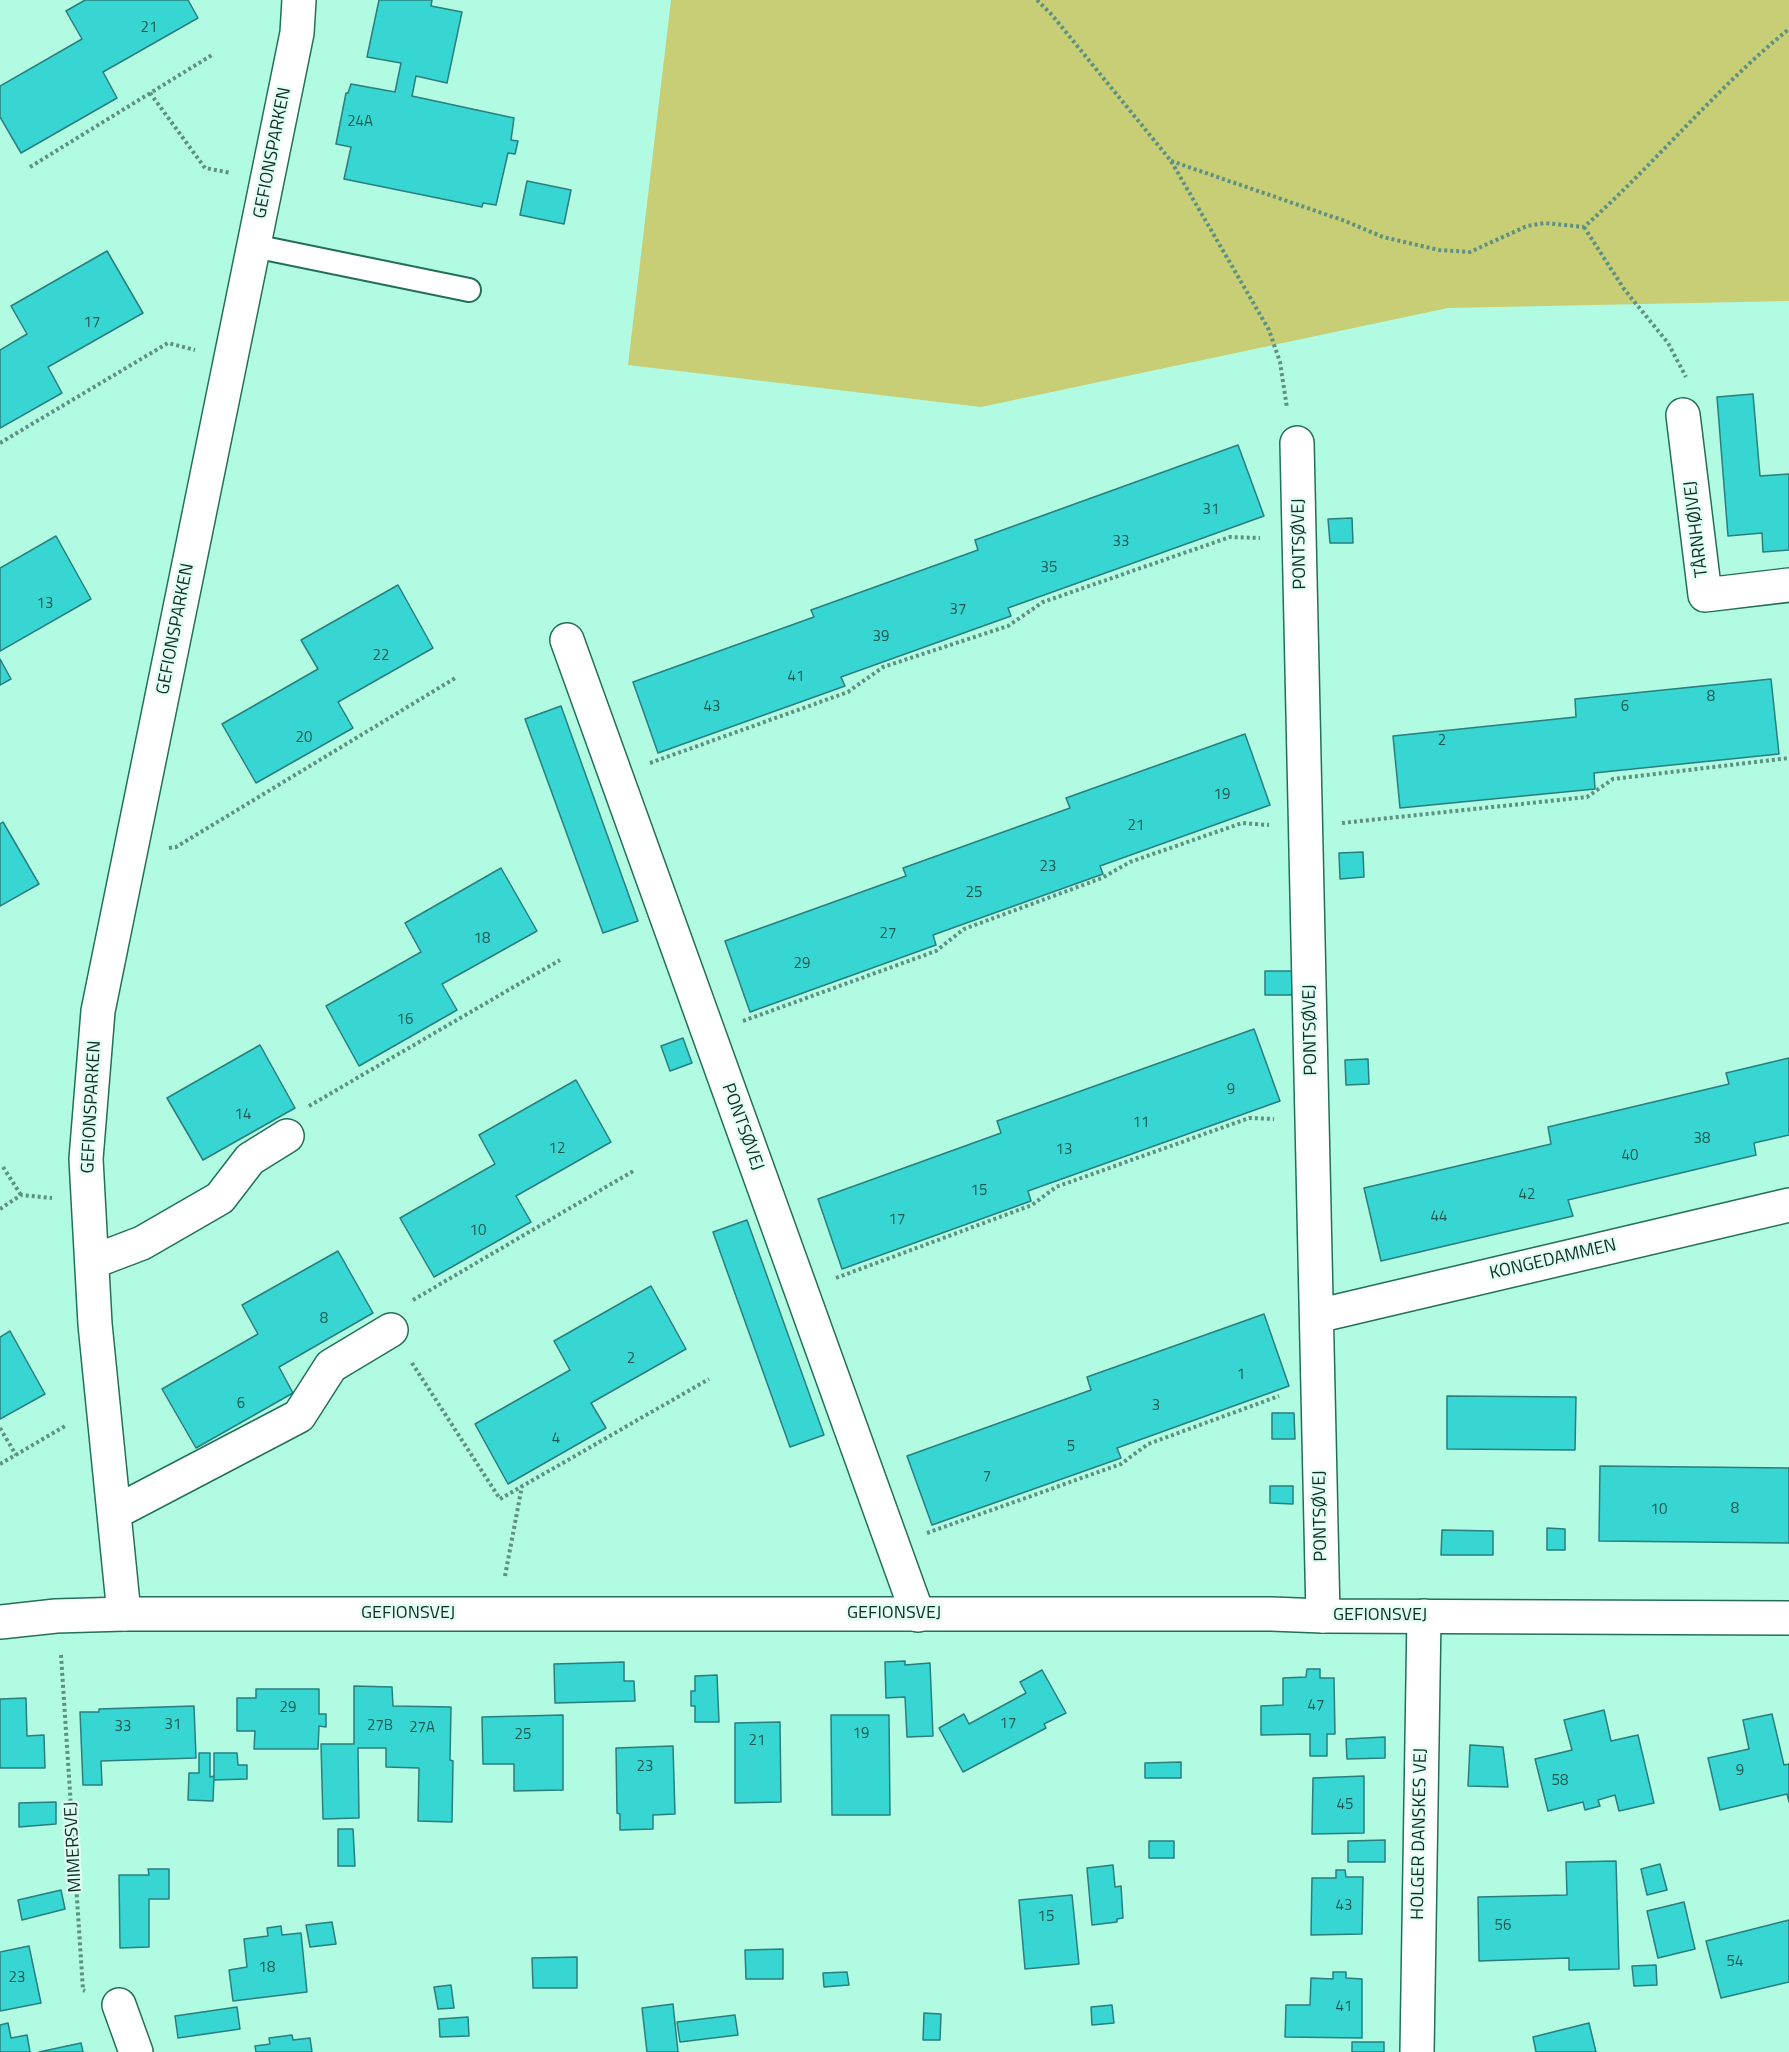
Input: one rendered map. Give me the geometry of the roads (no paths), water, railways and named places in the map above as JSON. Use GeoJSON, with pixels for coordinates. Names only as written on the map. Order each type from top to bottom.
{"type":"FeatureCollection","features":[{"type":"Feature","properties":{"kind":"street","name":"GEFIONSPARKEN"},"geometry":{"type":"LineString","coordinates":[[124,1614],[95,1324],[86,1159],[98,1011],[268,180],[297,33],[298,0]]}},
{"type":"Feature","properties":{"kind":"street","name":"TÅRNHØJVEJ"},"geometry":{"type":"LineString","coordinates":[[1683,415],[1705,595],[1789,585]]}},
{"type":"Feature","properties":{"kind":"street","name":"PONTSØVEJ"},"geometry":{"type":"LineString","coordinates":[[1297,443],[1323,1616]]}},
{"type":"Feature","properties":{"kind":"street","name":"PONTSØVEJ"},"geometry":{"type":"LineString","coordinates":[[567,640],[918,1615]]}},
{"type":"Feature","properties":{"kind":"street"},"geometry":{"type":"LineString","coordinates":[[92,1262],[142,1243],[220,1198],[250,1159],[287,1136]]}},
{"type":"Feature","properties":{"kind":"street","name":"KONGEDAMMEN"},"geometry":{"type":"LineString","coordinates":[[1317,1316],[1789,1205]]}},
{"type":"Feature","properties":{"kind":"street"},"geometry":{"type":"LineString","coordinates":[[114,1514],[299,1416],[331,1366],[391,1330]]}},
{"type":"Feature","properties":{"kind":"street","name":"GEFIONSVEJ"},"geometry":{"type":"LineString","coordinates":[[0,1622],[56,1616],[124,1614],[1271,1614],[1789,1618]]}},
{"type":"Feature","properties":{"kind":"street","name":"HOLGER DANSKES VEJ"},"geometry":{"type":"LineString","coordinates":[[1417,2052],[1424,1616]]}},
{"type":"Feature","properties":{"kind":"street"},"geometry":{"type":"LineString","coordinates":[[119,2005],[136,2052]]}},
{"type":"Feature","properties":{"kind":"lane"},"geometry":{"type":"LineString","coordinates":[[254,246],[469,290]]}}]}
